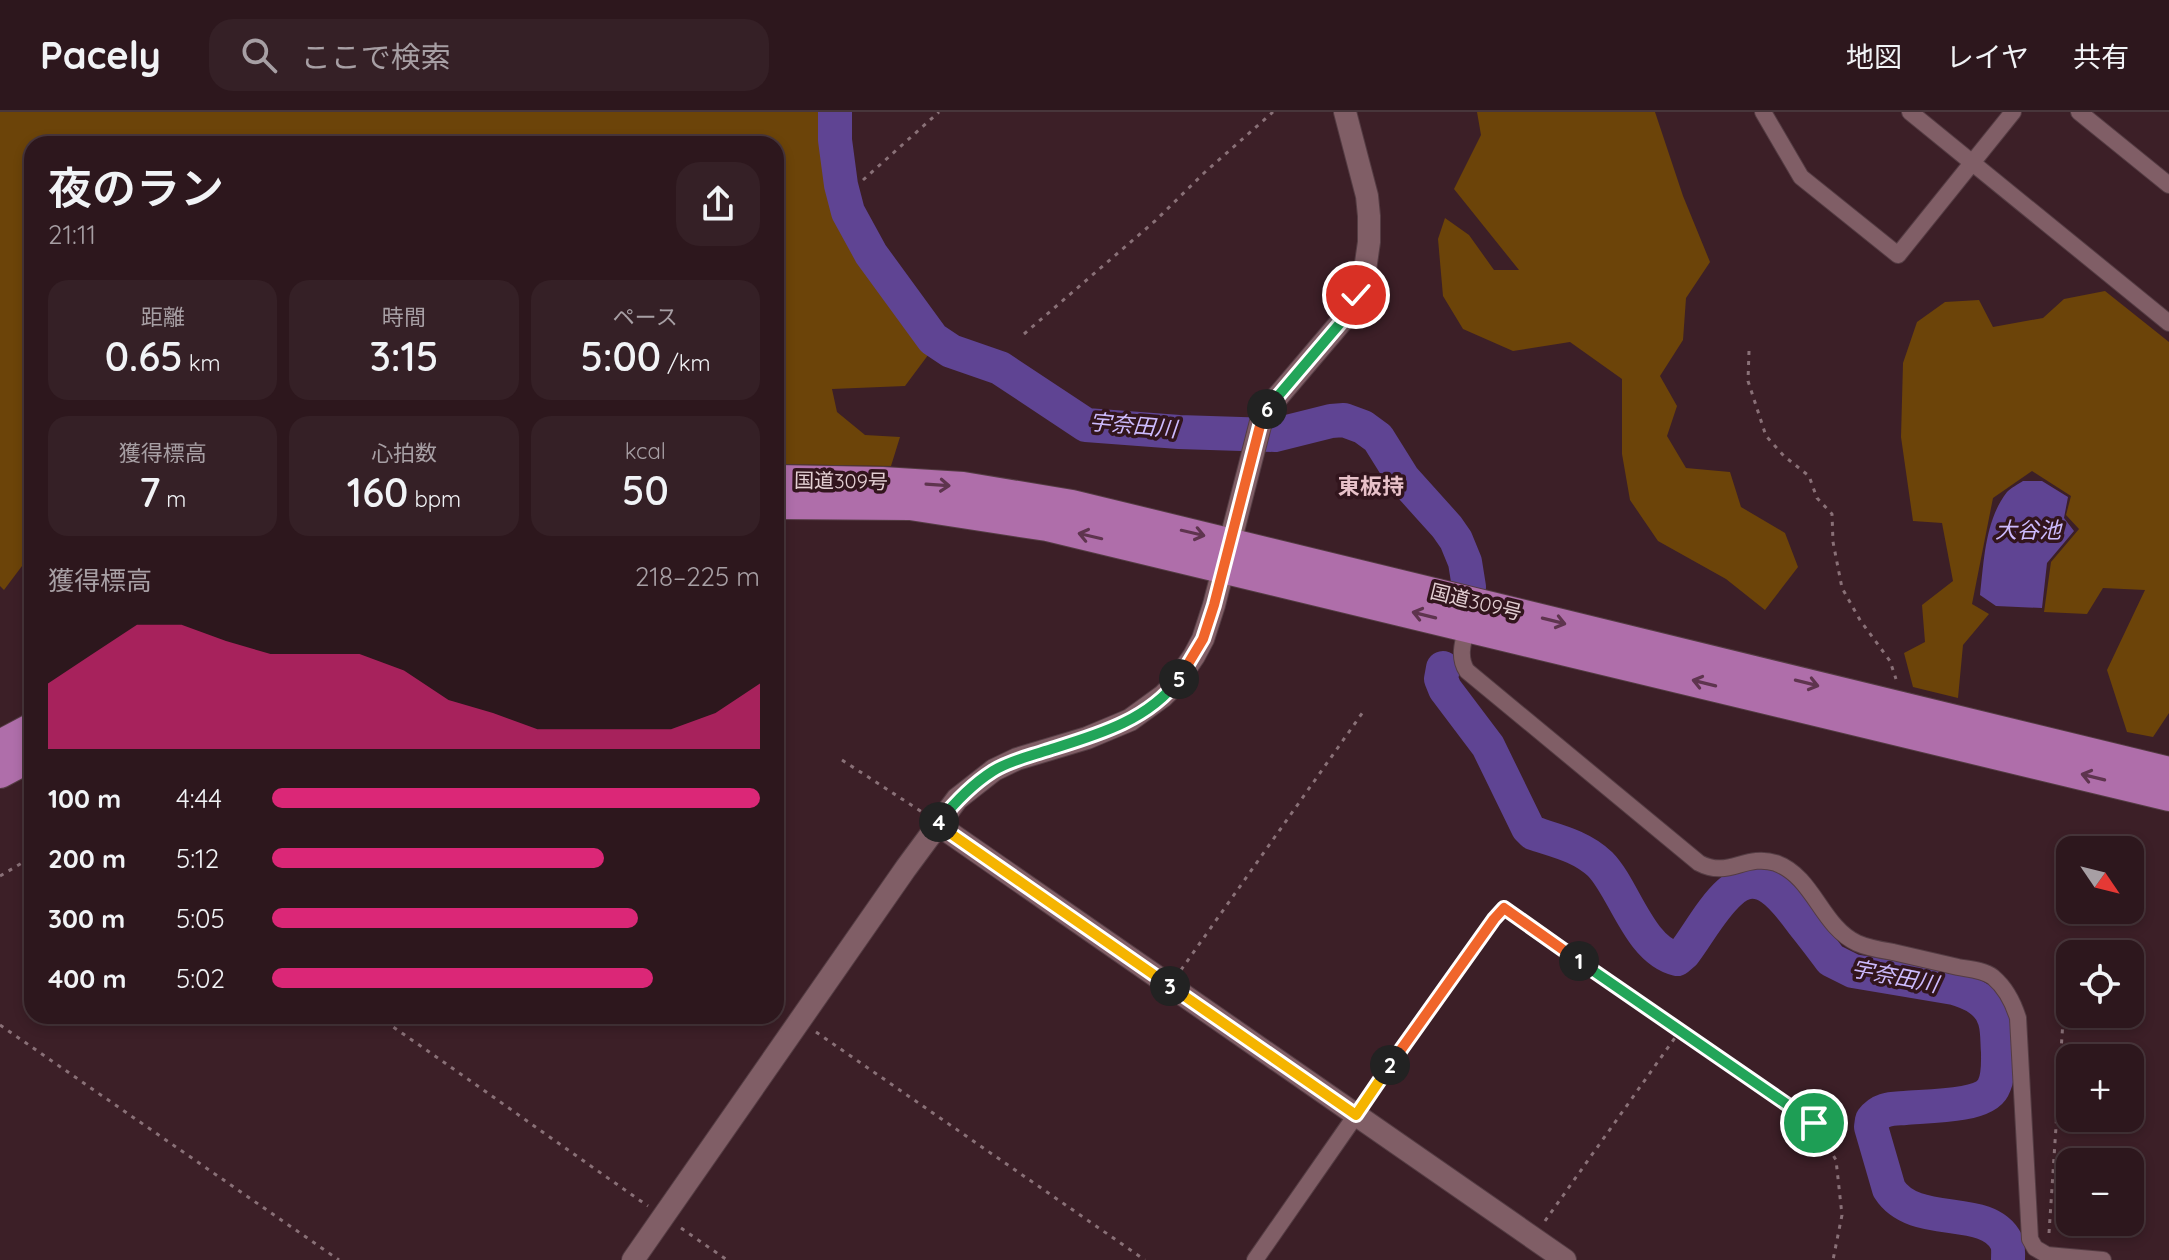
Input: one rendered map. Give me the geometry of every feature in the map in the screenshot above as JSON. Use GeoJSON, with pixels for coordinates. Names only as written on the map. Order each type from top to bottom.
{"type":"FeatureCollection","features":[{"type":"Feature","properties":{"kind":"highway","name":"国道309号"},"geometry":{"type":"LineString","coordinates":[[784,480],[963,487],[1072,505],[1226,554],[1471,614],[2169,796]]}},
{"type":"Feature","properties":{"kind":"highway","name":"国道309号"},"geometry":{"type":"LineString","coordinates":[[784,504],[910,505],[1226,554]]}},
{"type":"Feature","properties":{"kind":"highway","name":"国道309号"},"geometry":{"type":"LineString","coordinates":[[1471,614],[1895,705],[2169,772]]}},
{"type":"Feature","properties":{"kind":"highway"},"geometry":{"type":"LineString","coordinates":[[0,745],[24,732]]}},
{"type":"Feature","properties":{"kind":"highway"},"geometry":{"type":"LineString","coordinates":[[0,773],[24,760]]}},
{"type":"Feature","properties":{"kind":"street"},"geometry":{"type":"LineString","coordinates":[[633,1260],[957,799],[994,770],[1017,759],[1130,720],[1163,696],[1185,670],[1203,639],[1263,414],[1342,321],[1365,270],[1369,242],[1368,206],[1345,112]]}},
{"type":"Feature","properties":{"kind":"street"},"geometry":{"type":"LineString","coordinates":[[1763,112],[1801,177],[1898,255],[2013,112]]}},
{"type":"Feature","properties":{"kind":"street"},"geometry":{"type":"LineString","coordinates":[[1910,112],[2169,323]]}},
{"type":"Feature","properties":{"kind":"street"},"geometry":{"type":"LineString","coordinates":[[2079,112],[2169,185]]}},
{"type":"Feature","properties":{"kind":"street"},"geometry":{"type":"LineString","coordinates":[[1471,614],[1461,656],[1467,671],[1699,863],[1715,870],[1759,860],[1779,865],[1797,876],[1830,920],[1852,941],[1987,974],[1995,979],[2009,994],[2018,1018],[2030,1239],[2040,1253],[2103,1260]]}},
{"type":"Feature","properties":{"kind":"street"},"geometry":{"type":"LineString","coordinates":[[937,824],[1565,1260]]}},
{"type":"Feature","properties":{"kind":"street"},"geometry":{"type":"LineString","coordinates":[[1255,1260],[1356,1115]]}},
{"type":"Feature","properties":{"kind":"path"},"geometry":{"type":"LineString","coordinates":[[863,180],[939,112]]}},
{"type":"Feature","properties":{"kind":"path"},"geometry":{"type":"LineString","coordinates":[[1024,334],[1155,221],[1273,112]]}},
{"type":"Feature","properties":{"kind":"path"},"geometry":{"type":"LineString","coordinates":[[1749,351],[1748,381],[1766,436],[1809,476],[1817,498],[1832,514],[1833,542],[1842,588],[1860,620],[1890,661],[1896,679],[1895,705]]}},
{"type":"Feature","properties":{"kind":"path"},"geometry":{"type":"LineString","coordinates":[[1170,986],[1363,712]]}},
{"type":"Feature","properties":{"kind":"path"},"geometry":{"type":"LineString","coordinates":[[842,760],[937,824]]}},
{"type":"Feature","properties":{"kind":"path"},"geometry":{"type":"LineString","coordinates":[[0,876],[24,862]]}},
{"type":"Feature","properties":{"kind":"path"},"geometry":{"type":"LineString","coordinates":[[1356,1115],[1504,908],[1814,1123],[1836,1160],[1842,1215],[1833,1260]]}},
{"type":"Feature","properties":{"kind":"path"},"geometry":{"type":"LineString","coordinates":[[800,1020],[1145,1260]]}},
{"type":"Feature","properties":{"kind":"path"},"geometry":{"type":"LineString","coordinates":[[388,1024],[727,1260]]}},
{"type":"Feature","properties":{"kind":"path"},"geometry":{"type":"LineString","coordinates":[[0,1025],[339,1260]]}},
{"type":"Feature","properties":{"kind":"path"},"geometry":{"type":"LineString","coordinates":[[2047,1255],[2063,1028]]}},
{"type":"Feature","properties":{"kind":"path"},"geometry":{"type":"LineString","coordinates":[[1533,1237],[1679,1032]]}},
{"type":"Feature","properties":{"kind":"shaded area"},"geometry":{"type":"Polygon","coordinates":[[[0,112],[844,112],[842,173],[851,219],[905,296],[943,335],[905,386],[832,389],[837,412],[865,435],[900,437],[891,466],[784,464],[784,136],[24,136],[24,563],[4,590],[0,586],[0,112]]]}},
{"type":"Feature","properties":{"kind":"shaded area"},"geometry":{"type":"Polygon","coordinates":[[[1477,112],[1655,112],[1683,196],[1710,262],[1686,298],[1683,340],[1660,376],[1677,406],[1667,436],[1686,468],[1730,472],[1741,507],[1785,533],[1798,567],[1765,610],[1726,579],[1658,541],[1630,500],[1622,454],[1622,379],[1570,342],[1513,351],[1463,329],[1443,296],[1438,239],[1445,218],[1469,235],[1494,270],[1519,270],[1454,189],[1481,135],[1477,112]]]}},
{"type":"Feature","properties":{"kind":"shaded area"},"geometry":{"type":"Polygon","coordinates":[[[2105,291],[2169,342],[2169,713],[2153,737],[2127,732],[2107,670],[2145,590],[2103,588],[2087,614],[2044,612],[2051,562],[2079,529],[2066,515],[2071,496],[2032,471],[1993,498],[1972,604],[1989,614],[1963,645],[1958,698],[1913,687],[1904,653],[1925,642],[1922,605],[1953,581],[1942,523],[1913,521],[1901,437],[1903,363],[1917,322],[1945,302],[1979,300],[1993,327],[2043,318],[2064,299],[2105,291]]]}},
{"type":"Feature","properties":{"kind":"water","name":"大谷池"},"geometry":{"type":"Polygon","coordinates":[[[2023,481],[2042,481],[2068,497],[2064,518],[2074,531],[2047,563],[2042,608],[1996,606],[1980,595],[1987,541],[1994,515],[2007,492],[2023,481]]]}},
{"type":"Feature","properties":{"kind":"waterway","name":"宇奈田川"},"geometry":{"type":"LineString","coordinates":[[835,112],[835,140],[848,212],[871,254],[933,339],[951,351],[1000,368],[1086,425],[1275,435],[1331,421],[1344,420],[1363,427],[1378,438],[1403,478],[1456,540],[1465,562],[1469,587]]}},
{"type":"Feature","properties":{"kind":"waterway","name":"宇奈田川"},"geometry":{"type":"LineString","coordinates":[[1443,668],[1441,679],[1445,689],[1488,746],[1528,828],[1533,833],[1577,848],[1600,864],[1642,931],[1664,953],[1677,959],[1723,898],[1741,884],[1752,882],[1763,884],[1781,897],[1831,960],[1853,971],[1954,988],[1973,995],[1989,1008],[1996,1025],[1998,1052],[1998,1070],[1993,1088],[1978,1099],[1966,1102],[1887,1110],[1875,1116],[1871,1127],[1889,1189],[1901,1201],[1915,1209],[1983,1223],[1996,1230],[2007,1243],[2008,1260]]}},
{"type":"Feature","properties":{"kind":"district","name":"東板持"},"geometry":{"type":"Point","coordinates":[1371,486]}},
{"type":"Feature","properties":{"kind":"route"},"geometry":{"type":"LineString","coordinates":[[1356,295],[1342,321],[1263,414],[1203,639],[1174,685],[1149,708],[1111,729],[1017,759],[994,770],[957,799],[937,824],[1356,1115],[1504,908],[1814,1123]]}}]}
